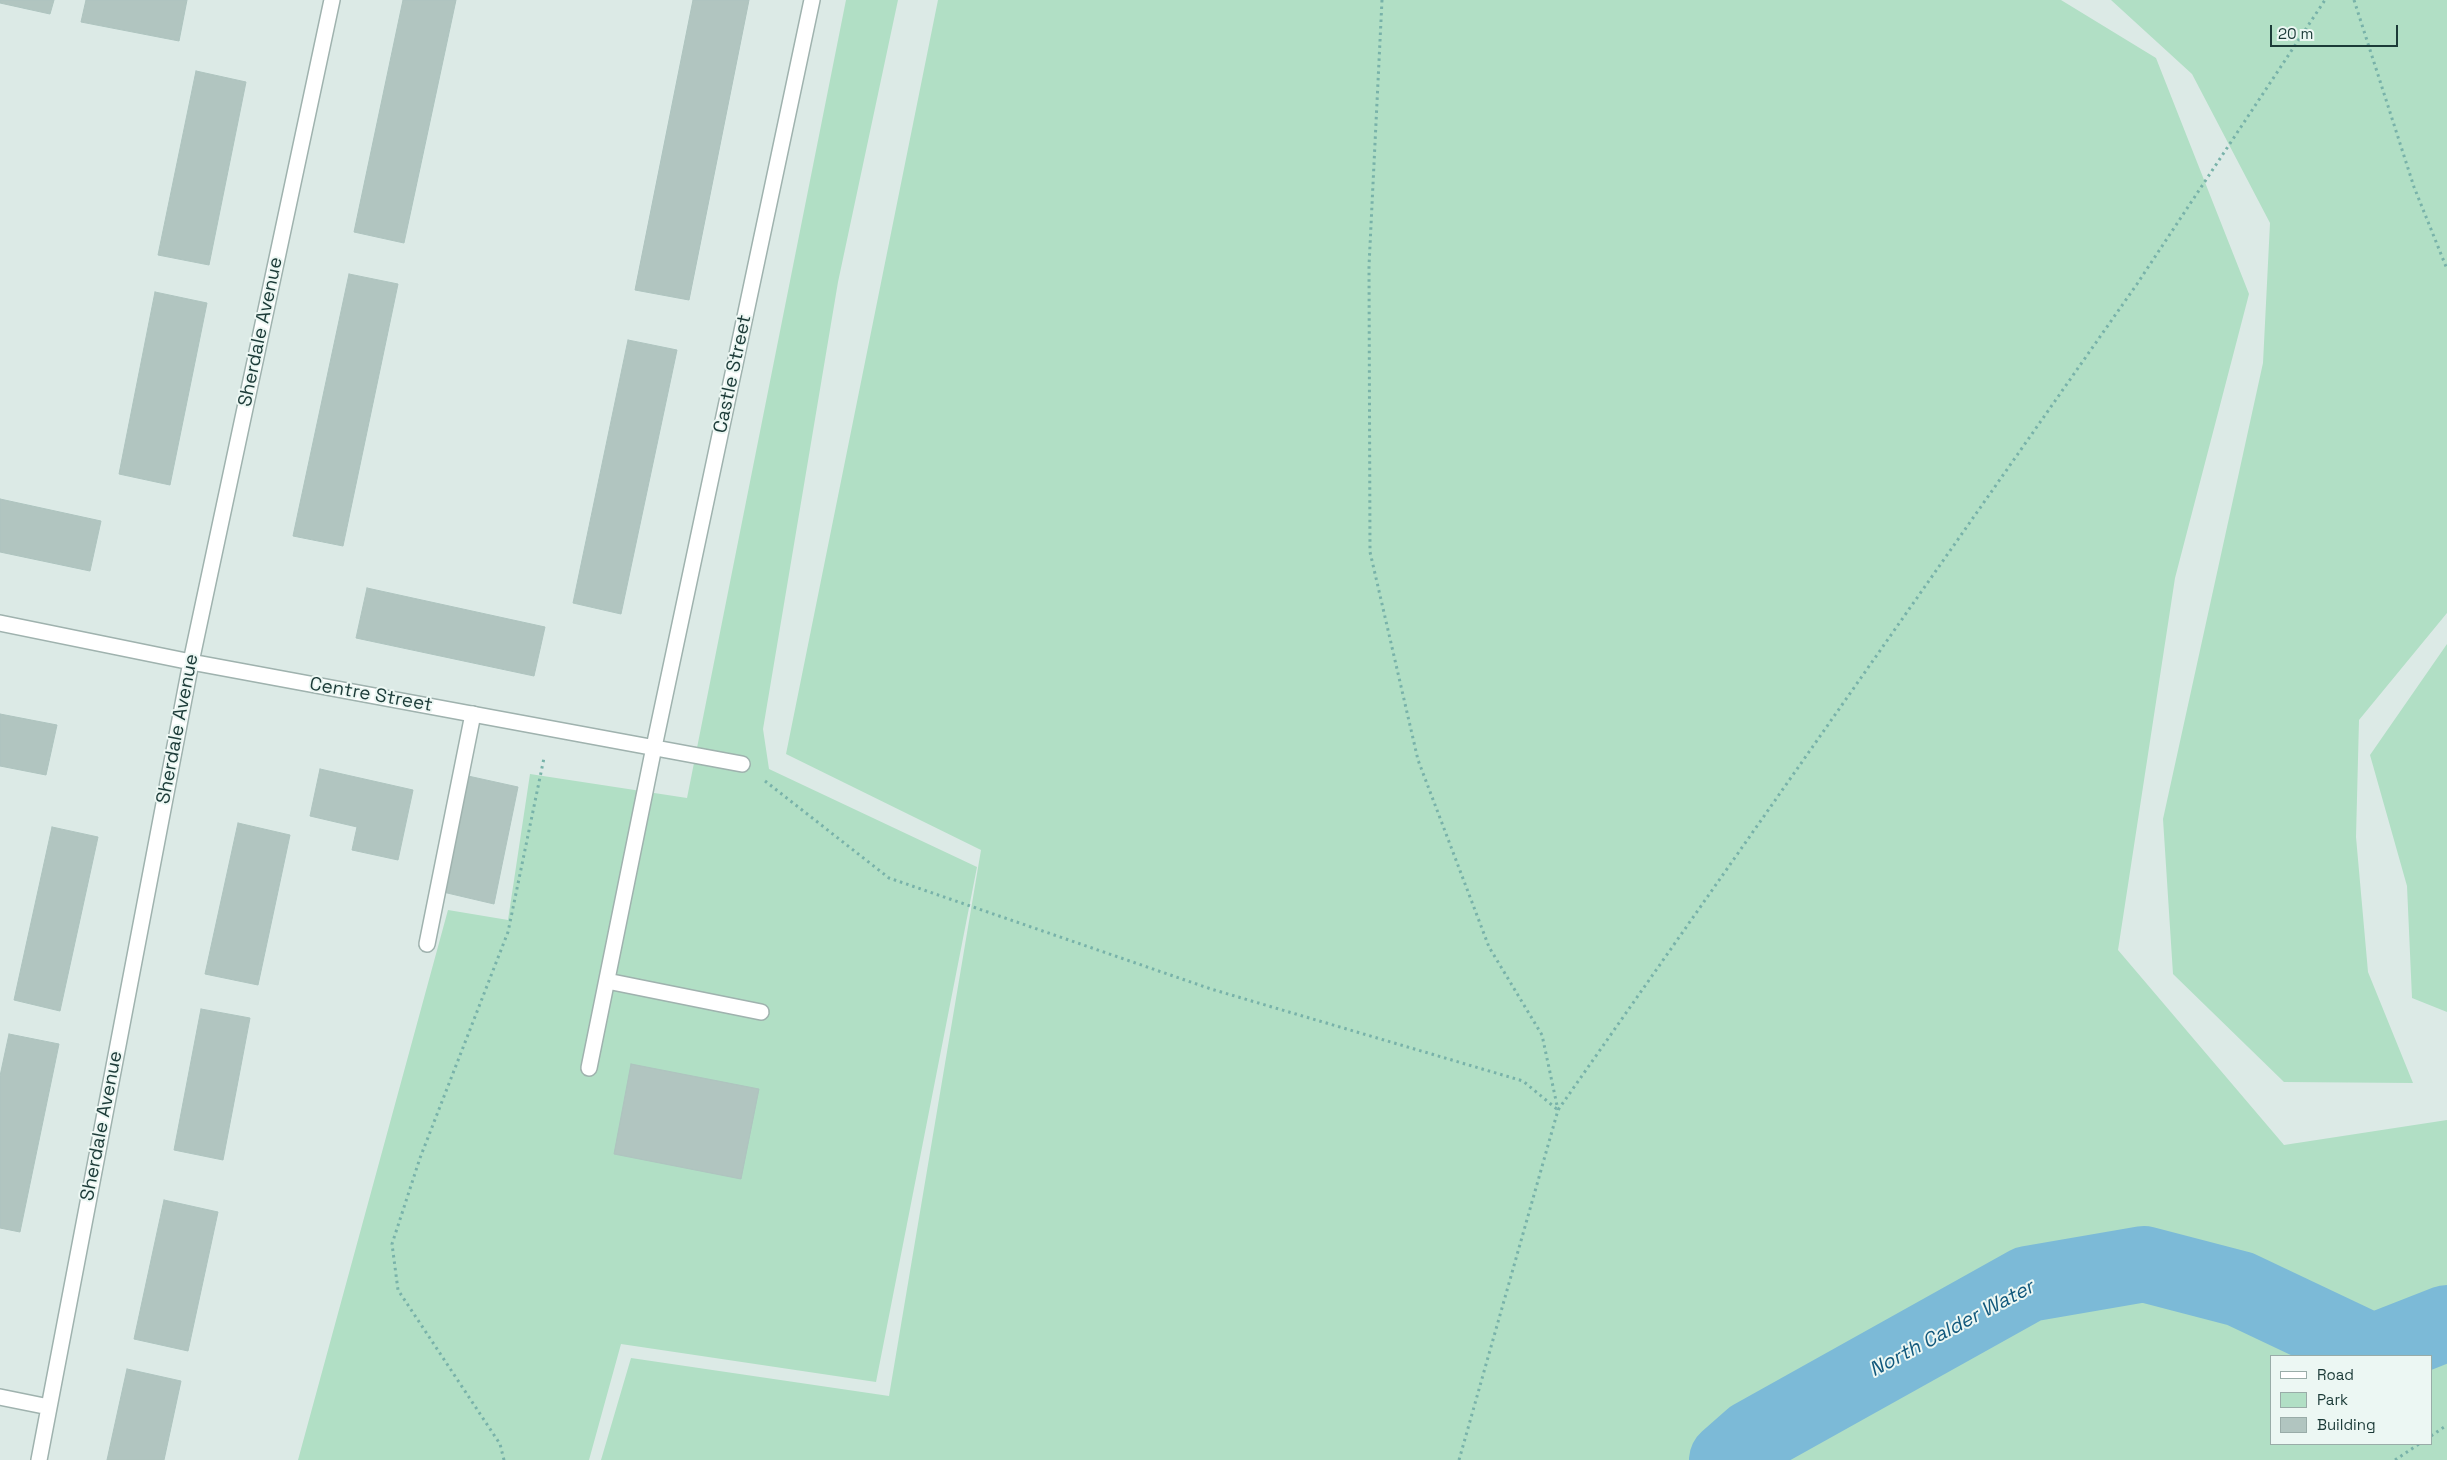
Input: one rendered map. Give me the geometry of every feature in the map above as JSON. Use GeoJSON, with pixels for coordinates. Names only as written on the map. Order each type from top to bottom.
{"type":"FeatureCollection","features":[{"type":"Feature","properties":{"kind":"street","name":"Sherdale Avenue"},"geometry":{"type":"LineString","coordinates":[[39,1460],[191,662],[332,0]]}},
{"type":"Feature","properties":{"kind":"street","name":"Castle Street"},"geometry":{"type":"LineString","coordinates":[[589,1068],[654,747],[812,0]]}},
{"type":"Feature","properties":{"kind":"street","name":"Centre Street"},"geometry":{"type":"LineString","coordinates":[[0,623],[191,662],[742,764]]}},
{"type":"Feature","properties":{"kind":"street"},"geometry":{"type":"LineString","coordinates":[[427,944],[474,714]]}},
{"type":"Feature","properties":{"kind":"street"},"geometry":{"type":"LineString","coordinates":[[607,980],[761,1012]]}},
{"type":"Feature","properties":{"kind":"street"},"geometry":{"type":"LineString","coordinates":[[0,1397],[48,1407]]}},
{"type":"Feature","properties":{"kind":"path"},"geometry":{"type":"LineString","coordinates":[[1382,0],[1369,266],[1370,552],[1418,760],[1489,947],[1542,1035],[1558,1110]]}},
{"type":"Feature","properties":{"kind":"path"},"geometry":{"type":"LineString","coordinates":[[1459,1460],[1558,1110],[2137,284],[2325,0]]}},
{"type":"Feature","properties":{"kind":"path"},"geometry":{"type":"LineString","coordinates":[[2354,0],[2414,188],[2447,269]]}},
{"type":"Feature","properties":{"kind":"path"},"geometry":{"type":"LineString","coordinates":[[504,1460],[500,1444],[398,1290],[392,1244],[420,1158],[508,932],[544,755],[554,729]]}},
{"type":"Feature","properties":{"kind":"path"},"geometry":{"type":"LineString","coordinates":[[742,764],[889,878],[1211,990],[1523,1081],[1558,1110]]}},
{"type":"Feature","properties":{"kind":"path"},"geometry":{"type":"LineString","coordinates":[[2432,1435],[2447,1425]]}},
{"type":"Feature","properties":{"kind":"path"},"geometry":{"type":"LineString","coordinates":[[2395,1460],[2418,1445]]}},
{"type":"Feature","properties":{"kind":"green space"},"geometry":{"type":"Polygon","coordinates":[[[846,0],[898,0],[838,282],[763,729],[769,769],[977,867],[876,1382],[621,1344],[589,1460],[298,1460],[448,910],[508,920],[530,774],[687,798],[846,0]]]}},
{"type":"Feature","properties":{"kind":"green space"},"geometry":{"type":"Polygon","coordinates":[[[938,0],[2061,0],[2156,58],[2249,294],[2175,578],[2118,950],[2284,1145],[2447,1120],[2447,1460],[601,1460],[631,1358],[889,1396],[981,850],[786,754],[938,0]]]}},
{"type":"Feature","properties":{"kind":"green space"},"geometry":{"type":"Polygon","coordinates":[[[2111,0],[2447,0],[2447,613],[2359,720],[2356,837],[2368,972],[2413,1083],[2284,1082],[2173,974],[2163,819],[2263,363],[2270,223],[2192,74],[2111,0]]]}},
{"type":"Feature","properties":{"kind":"green space"},"geometry":{"type":"Polygon","coordinates":[[[2447,644],[2447,1012],[2412,998],[2407,886],[2370,755],[2447,644]]]}},
{"type":"Feature","properties":{"kind":"building"},"geometry":{"type":"Polygon","coordinates":[[[0,0],[54,0],[50,14],[0,3],[0,0]]]}},
{"type":"Feature","properties":{"kind":"building"},"geometry":{"type":"Polygon","coordinates":[[[86,0],[187,0],[179,41],[81,22],[86,0]]]}},
{"type":"Feature","properties":{"kind":"building"},"geometry":{"type":"Polygon","coordinates":[[[403,0],[456,0],[404,243],[354,232],[403,0]]]}},
{"type":"Feature","properties":{"kind":"building"},"geometry":{"type":"Polygon","coordinates":[[[693,0],[749,0],[689,300],[635,290],[693,0]]]}},
{"type":"Feature","properties":{"kind":"building"},"geometry":{"type":"Polygon","coordinates":[[[196,71],[246,82],[209,265],[158,255],[196,71]]]}},
{"type":"Feature","properties":{"kind":"building"},"geometry":{"type":"Polygon","coordinates":[[[349,274],[398,284],[343,546],[293,536],[349,274]]]}},
{"type":"Feature","properties":{"kind":"building"},"geometry":{"type":"Polygon","coordinates":[[[155,292],[207,303],[170,485],[119,474],[155,292]]]}},
{"type":"Feature","properties":{"kind":"building"},"geometry":{"type":"Polygon","coordinates":[[[628,340],[677,350],[621,614],[573,603],[628,340]]]}},
{"type":"Feature","properties":{"kind":"building"},"geometry":{"type":"Polygon","coordinates":[[[0,499],[101,521],[90,571],[0,552],[0,499]]]}},
{"type":"Feature","properties":{"kind":"building"},"geometry":{"type":"Polygon","coordinates":[[[367,588],[545,627],[534,676],[356,638],[367,588]]]}},
{"type":"Feature","properties":{"kind":"building"},"geometry":{"type":"Polygon","coordinates":[[[0,714],[57,725],[46,775],[0,766],[0,714]]]}},
{"type":"Feature","properties":{"kind":"building"},"geometry":{"type":"Polygon","coordinates":[[[320,769],[413,790],[398,860],[352,850],[357,827],[310,816],[320,769]]]}},
{"type":"Feature","properties":{"kind":"building"},"geometry":{"type":"Polygon","coordinates":[[[468,776],[518,787],[494,904],[443,892],[468,776]]]}},
{"type":"Feature","properties":{"kind":"building"},"geometry":{"type":"Polygon","coordinates":[[[238,823],[290,835],[258,985],[205,974],[238,823]]]}},
{"type":"Feature","properties":{"kind":"building"},"geometry":{"type":"Polygon","coordinates":[[[52,827],[98,837],[60,1011],[14,1000],[52,827]]]}},
{"type":"Feature","properties":{"kind":"building"},"geometry":{"type":"Polygon","coordinates":[[[201,1009],[250,1018],[223,1160],[174,1150],[201,1009]]]}},
{"type":"Feature","properties":{"kind":"building"},"geometry":{"type":"Polygon","coordinates":[[[9,1034],[59,1044],[20,1232],[0,1228],[0,1076],[9,1034]]]}},
{"type":"Feature","properties":{"kind":"building"},"geometry":{"type":"Polygon","coordinates":[[[631,1064],[759,1089],[741,1179],[614,1154],[631,1064]]]}},
{"type":"Feature","properties":{"kind":"building"},"geometry":{"type":"Polygon","coordinates":[[[164,1200],[218,1212],[188,1351],[134,1339],[164,1200]]]}},
{"type":"Feature","properties":{"kind":"building"},"geometry":{"type":"Polygon","coordinates":[[[127,1369],[181,1381],[164,1460],[107,1460],[127,1369]]]}},
{"type":"Feature","properties":{"kind":"waterway","name":"North Calder Water"},"geometry":{"type":"LineString","coordinates":[[1727,1460],[1752,1438],[2028,1284],[2144,1264],[2240,1289],[2373,1352],[2447,1323]]}}]}
